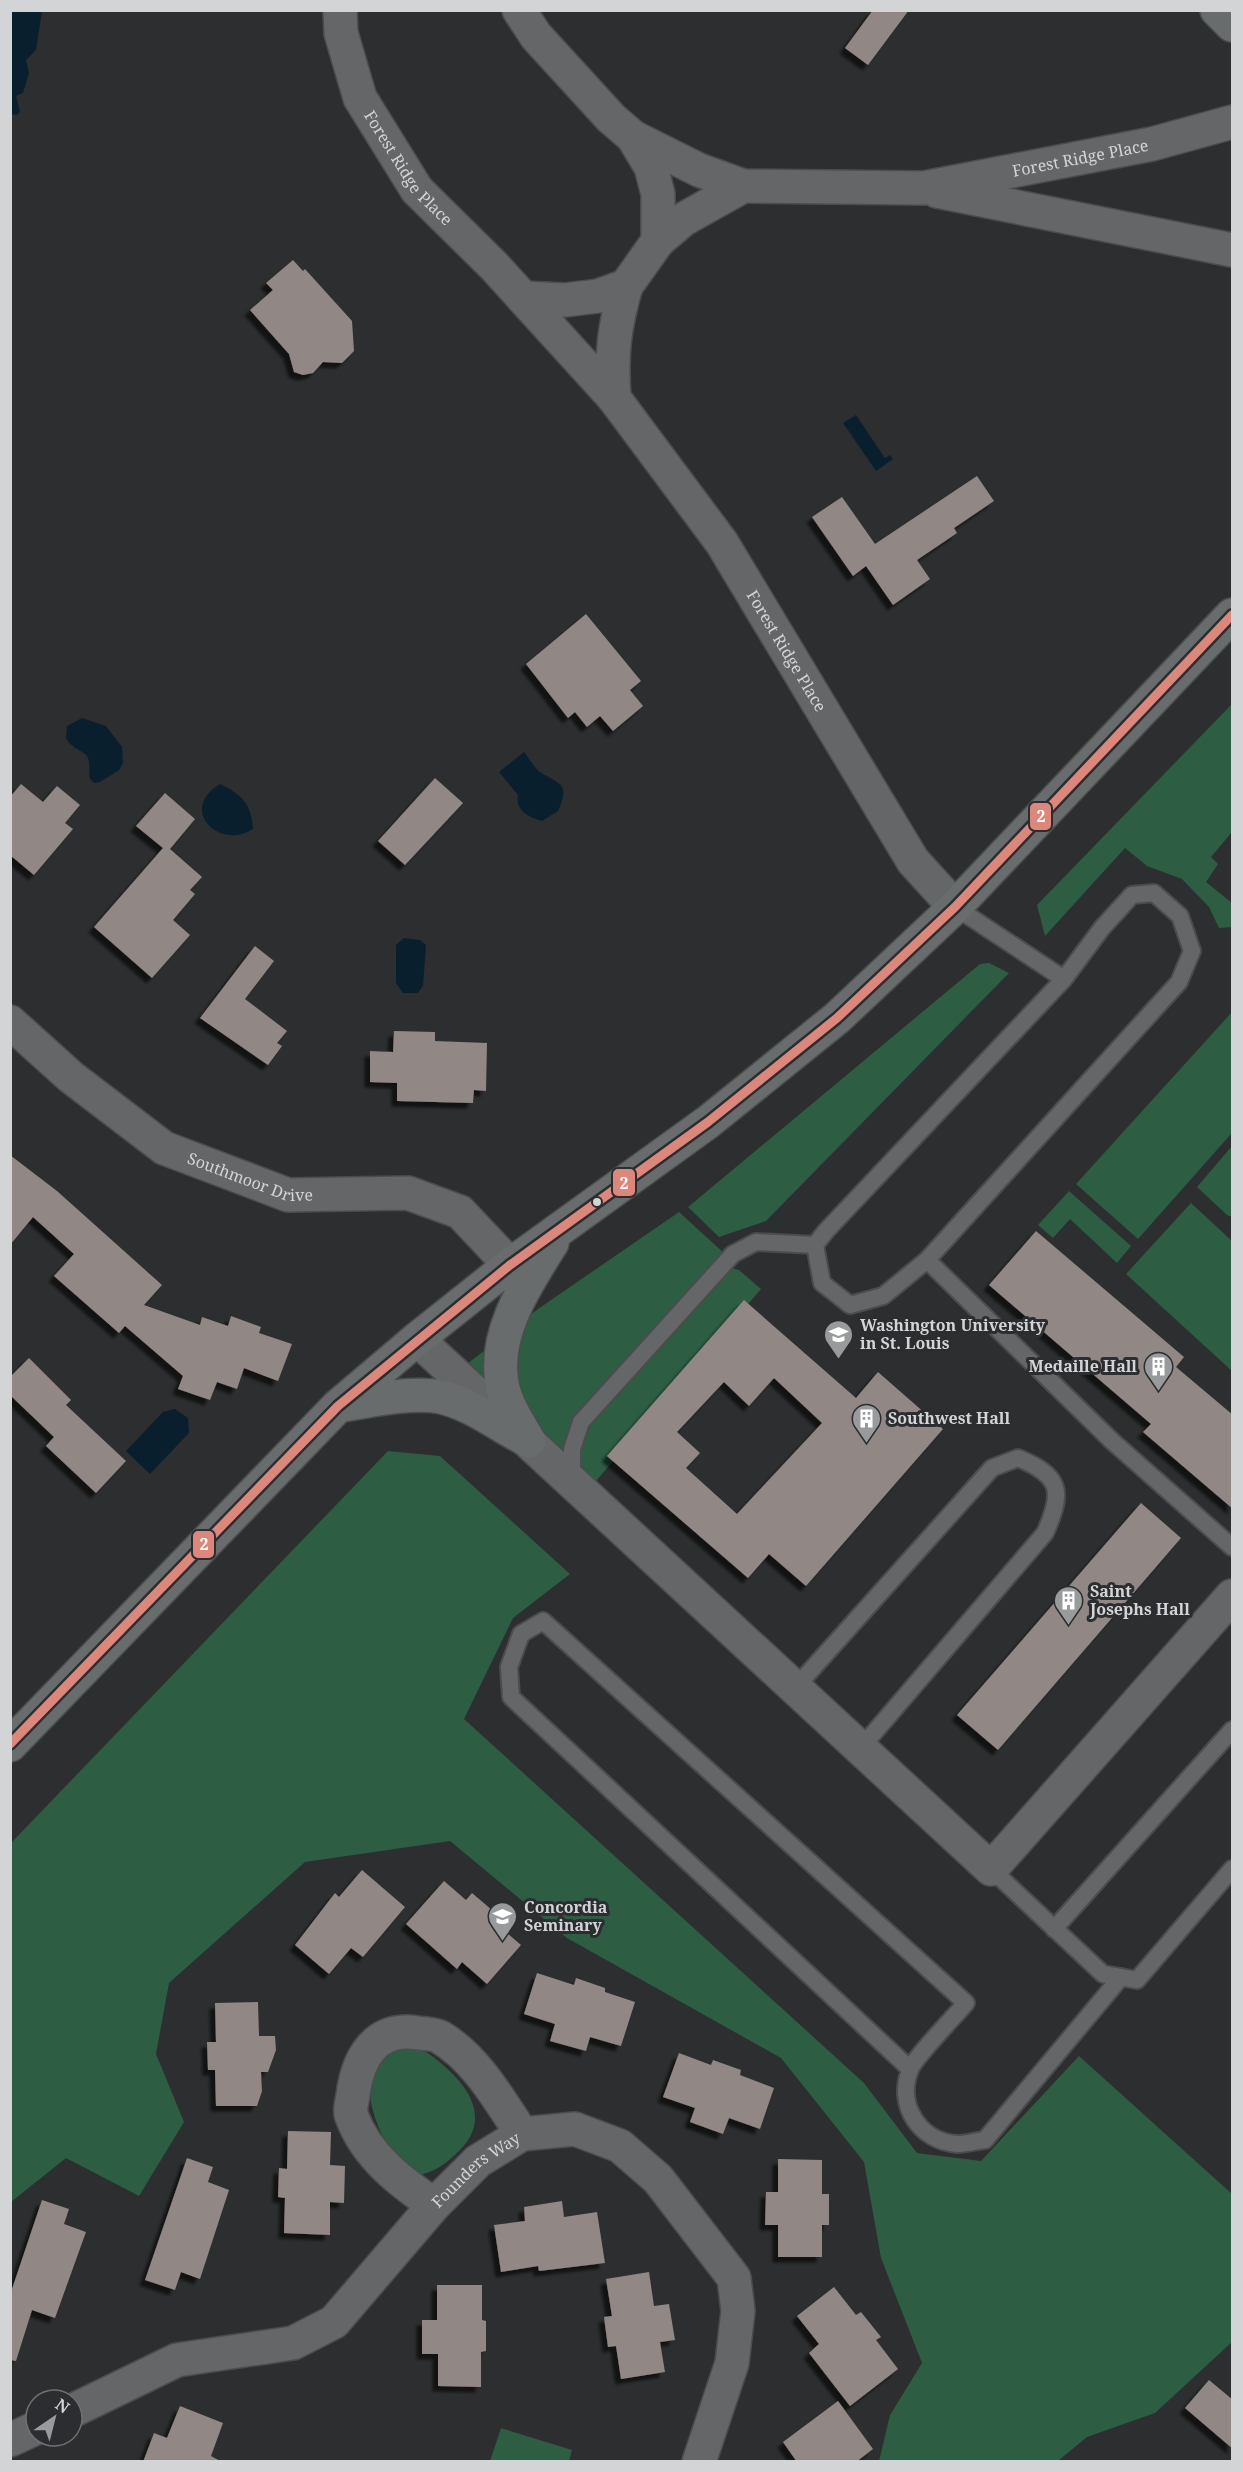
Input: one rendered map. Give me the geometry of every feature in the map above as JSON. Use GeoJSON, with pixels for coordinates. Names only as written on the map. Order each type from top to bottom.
{"type":"FeatureCollection","features":[{"type":"Feature","properties":{"kind":"main road"},"geometry":{"type":"LineString","coordinates":[[1217,10],[1233,25]]}},
{"type":"Feature","properties":{"kind":"main road"},"geometry":{"type":"LineString","coordinates":[[10,1745],[338,1406],[417,1339],[510,1266],[708,1122],[837,1018],[954,907],[1233,615]]}},
{"type":"Feature","properties":{"kind":"main road"},"geometry":{"type":"LineString","coordinates":[[529,1441],[514,1416],[502,1384],[501,1353],[514,1308],[562,1227]]}},
{"type":"Feature","properties":{"kind":"main road"},"geometry":{"type":"LineString","coordinates":[[338,1406],[411,1397],[440,1397],[464,1406],[529,1441]]}},
{"type":"Feature","properties":{"kind":"street","name":"Forest Ridge Place"},"geometry":{"type":"LineString","coordinates":[[340,10],[340,33],[360,98],[417,190],[523,298],[614,398],[722,543],[913,861],[954,907]]}},
{"type":"Feature","properties":{"kind":"street","name":"Forest Ridge Place"},"geometry":{"type":"LineString","coordinates":[[519,10],[536,36],[610,118],[633,137],[699,170],[743,186],[924,188],[1233,250]]}},
{"type":"Feature","properties":{"kind":"street","name":"Forest Ridge Place"},"geometry":{"type":"LineString","coordinates":[[924,188],[1152,144],[1233,122]]}},
{"type":"Feature","properties":{"kind":"street","name":"Forest Ridge Place"},"geometry":{"type":"LineString","coordinates":[[633,137],[651,167],[658,194],[658,241]]}},
{"type":"Feature","properties":{"kind":"street","name":"Forest Ridge Place"},"geometry":{"type":"LineString","coordinates":[[614,398],[612,356],[616,323],[626,286],[658,241],[684,219],[743,186]]}},
{"type":"Feature","properties":{"kind":"street"},"geometry":{"type":"LineString","coordinates":[[523,298],[576,299],[598,296],[626,286]]}},
{"type":"Feature","properties":{"kind":"street","name":"Southmoor Drive"},"geometry":{"type":"LineString","coordinates":[[10,1022],[71,1077],[164,1148],[288,1195],[408,1193],[460,1212],[510,1266]]}},
{"type":"Feature","properties":{"kind":"street"},"geometry":{"type":"LineString","coordinates":[[417,1339],[990,1869],[1233,1596]]}},
{"type":"Feature","properties":{"kind":"street"},"geometry":{"type":"LineString","coordinates":[[434,2205],[394,2177],[363,2142],[351,2114],[355,2076],[369,2049],[385,2035],[405,2031],[439,2036],[478,2069],[522,2134]]}},
{"type":"Feature","properties":{"kind":"street","name":"Founders Way"},"geometry":{"type":"LineString","coordinates":[[84,2405],[177,2360],[293,2343],[334,2322],[434,2205],[478,2161],[522,2134],[575,2129],[620,2146],[658,2179],[734,2278],[738,2311],[732,2362],[699,2462]]}},
{"type":"Feature","properties":{"kind":"street"},"geometry":{"type":"LineString","coordinates":[[10,2440],[24,2434]]}},
{"type":"Feature","properties":{"kind":"lane"},"geometry":{"type":"LineString","coordinates":[[572,1480],[572,1449],[581,1422],[733,1254],[756,1242],[814,1245],[1064,979],[1102,928],[1132,895],[1154,893],[1180,916],[1192,951],[1179,982],[927,1260],[883,1296],[850,1305],[822,1282],[814,1245]]}},
{"type":"Feature","properties":{"kind":"lane"},"geometry":{"type":"LineString","coordinates":[[954,907],[1064,979]]}},
{"type":"Feature","properties":{"kind":"lane"},"geometry":{"type":"LineString","coordinates":[[927,1260],[1112,1441],[1233,1547]]}},
{"type":"Feature","properties":{"kind":"lane"},"geometry":{"type":"LineString","coordinates":[[795,1688],[992,1468],[1018,1458],[1039,1467],[1052,1479],[1058,1501],[1045,1533],[860,1749]]}},
{"type":"Feature","properties":{"kind":"lane"},"geometry":{"type":"LineString","coordinates":[[910,2069],[511,1697],[509,1667],[521,1634],[543,1621],[966,2003],[910,2069],[906,2092],[908,2112],[926,2132],[958,2144],[985,2140],[1121,1977]]}},
{"type":"Feature","properties":{"kind":"lane"},"geometry":{"type":"LineString","coordinates":[[1054,1929],[1233,1730]]}},
{"type":"Feature","properties":{"kind":"lane"},"geometry":{"type":"LineString","coordinates":[[990,1869],[1103,1974],[1137,1980],[1233,1869]]}},
{"type":"Feature","properties":{"kind":"green space"},"geometry":{"type":"Polygon","coordinates":[[[1232,704],[1232,832],[1211,857],[1218,864],[1206,882],[1232,903],[1232,927],[1219,928],[1209,907],[1182,879],[1147,866],[1125,848],[1045,936],[1037,905],[1232,704]]]}},
{"type":"Feature","properties":{"kind":"green space"},"geometry":{"type":"Polygon","coordinates":[[[989,963],[1009,973],[766,1221],[719,1237],[688,1207],[980,964],[989,963]]]}},
{"type":"Feature","properties":{"kind":"green space"},"geometry":{"type":"Polygon","coordinates":[[[1232,1012],[1231,1134],[1138,1239],[1076,1184],[1232,1012]]]}},
{"type":"Feature","properties":{"kind":"green space"},"geometry":{"type":"Polygon","coordinates":[[[1232,1146],[1232,1217],[1197,1187],[1232,1146]]]}},
{"type":"Feature","properties":{"kind":"green space"},"geometry":{"type":"Polygon","coordinates":[[[1069,1191],[1131,1246],[1117,1263],[1070,1219],[1053,1238],[1038,1225],[1069,1191]]]}},
{"type":"Feature","properties":{"kind":"green space"},"geometry":{"type":"Polygon","coordinates":[[[1191,1203],[1232,1241],[1232,1371],[1126,1274],[1191,1203]]]}},
{"type":"Feature","properties":{"kind":"green space"},"geometry":{"type":"Polygon","coordinates":[[[679,1212],[725,1254],[728,1267],[739,1270],[761,1289],[596,1481],[467,1364],[538,1309],[679,1212]]]}},
{"type":"Feature","properties":{"kind":"green space"},"geometry":{"type":"Polygon","coordinates":[[[388,1451],[440,1456],[570,1574],[513,1618],[464,1719],[864,2083],[917,2153],[981,2161],[1079,2056],[1232,2194],[1232,2342],[1155,2413],[1087,2437],[1058,2461],[879,2461],[890,2415],[922,2363],[881,2258],[864,2162],[781,2058],[567,1938],[450,1841],[305,1862],[169,1983],[156,2054],[184,2122],[139,2196],[66,2158],[11,2202],[11,1843],[388,1451]]]}},
{"type":"Feature","properties":{"kind":"green space"},"geometry":{"type":"Polygon","coordinates":[[[419,2047],[458,2079],[473,2106],[475,2120],[471,2135],[460,2150],[442,2165],[421,2175],[402,2166],[392,2157],[373,2112],[370,2090],[376,2069],[392,2048],[419,2047]]]}},
{"type":"Feature","properties":{"kind":"green space"},"geometry":{"type":"Polygon","coordinates":[[[501,2428],[572,2450],[569,2461],[490,2461],[501,2428]]]}},
{"type":"Feature","properties":{"kind":"water"},"geometry":{"type":"Polygon","coordinates":[[[11,10],[42,11],[36,50],[26,60],[29,73],[23,93],[16,96],[20,112],[17,115],[12,114],[11,120],[11,10]]]}},
{"type":"Feature","properties":{"kind":"water"},"geometry":{"type":"Polygon","coordinates":[[[856,415],[885,458],[890,455],[893,459],[876,471],[843,423],[856,415]]]}},
{"type":"Feature","properties":{"kind":"water"},"geometry":{"type":"Polygon","coordinates":[[[82,718],[106,726],[122,747],[123,763],[119,770],[100,782],[94,783],[90,779],[88,758],[66,738],[67,726],[82,718]]]}},
{"type":"Feature","properties":{"kind":"water"},"geometry":{"type":"Polygon","coordinates":[[[524,752],[537,770],[562,787],[563,796],[558,811],[542,821],[524,813],[519,805],[518,795],[499,772],[524,752]]]}},
{"type":"Feature","properties":{"kind":"water"},"geometry":{"type":"Polygon","coordinates":[[[220,784],[235,792],[244,801],[250,813],[253,829],[240,834],[228,835],[208,824],[203,815],[202,805],[208,794],[220,784]]]}},
{"type":"Feature","properties":{"kind":"water"},"geometry":{"type":"Polygon","coordinates":[[[404,938],[420,940],[426,945],[423,986],[418,993],[403,993],[396,983],[396,945],[404,938]]]}},
{"type":"Feature","properties":{"kind":"water"},"geometry":{"type":"Polygon","coordinates":[[[175,1409],[188,1418],[189,1433],[150,1474],[126,1451],[163,1412],[175,1409]]]}},
{"type":"Feature","properties":{"kind":"building"},"geometry":{"type":"Polygon","coordinates":[[[873,10],[909,10],[868,65],[845,48],[873,10]]]}},
{"type":"Feature","properties":{"kind":"building"},"geometry":{"type":"Polygon","coordinates":[[[293,260],[303,271],[305,269],[352,321],[354,351],[342,363],[323,362],[313,373],[303,375],[294,372],[289,354],[250,310],[273,290],[266,283],[293,260]]]}},
{"type":"Feature","properties":{"kind":"building"},"geometry":{"type":"Polygon","coordinates":[[[977,476],[994,501],[954,528],[957,533],[917,560],[930,579],[893,605],[866,566],[853,576],[812,517],[842,497],[875,544],[977,476]]]}},
{"type":"Feature","properties":{"kind":"building"},"geometry":{"type":"Polygon","coordinates":[[[586,614],[641,681],[630,690],[643,706],[613,731],[600,716],[587,727],[575,712],[568,718],[526,664],[586,614]]]}},
{"type":"Feature","properties":{"kind":"building"},"geometry":{"type":"Polygon","coordinates":[[[435,778],[463,803],[405,865],[378,841],[435,778]]]}},
{"type":"Feature","properties":{"kind":"building"},"geometry":{"type":"Polygon","coordinates":[[[21,784],[43,802],[57,786],[80,805],[65,823],[73,829],[34,875],[10,855],[10,797],[21,784]]]}},
{"type":"Feature","properties":{"kind":"building"},"geometry":{"type":"Polygon","coordinates":[[[165,793],[195,819],[170,849],[202,877],[190,890],[195,894],[173,920],[190,935],[152,978],[94,927],[163,848],[136,826],[165,793]]]}},
{"type":"Feature","properties":{"kind":"building"},"geometry":{"type":"Polygon","coordinates":[[[255,946],[274,961],[245,999],[287,1031],[277,1043],[282,1046],[268,1065],[200,1018],[255,946]]]}},
{"type":"Feature","properties":{"kind":"building"},"geometry":{"type":"Polygon","coordinates":[[[394,1031],[435,1032],[435,1041],[487,1043],[486,1091],[474,1090],[473,1103],[397,1101],[397,1083],[370,1082],[370,1051],[393,1052],[394,1031]]]}},
{"type":"Feature","properties":{"kind":"building"},"geometry":{"type":"Polygon","coordinates":[[[10,1155],[57,1191],[162,1285],[144,1305],[200,1325],[202,1317],[228,1326],[231,1316],[261,1327],[259,1333],[292,1344],[278,1381],[244,1368],[237,1389],[217,1382],[210,1400],[178,1389],[183,1376],[125,1326],[119,1333],[54,1276],[74,1254],[33,1217],[10,1245],[10,1155]]]}},
{"type":"Feature","properties":{"kind":"building","name":"Medaille Hall"},"geometry":{"type":"Polygon","coordinates":[[[1036,1231],[1184,1357],[1176,1367],[1233,1415],[1233,1509],[1143,1432],[1151,1424],[989,1285],[1036,1231]]]}},
{"type":"Feature","properties":{"kind":"building","name":"Southwest Hall"},"geometry":{"type":"Polygon","coordinates":[[[744,1300],[856,1398],[878,1372],[943,1429],[806,1586],[769,1554],[748,1578],[607,1456],[744,1300]],[[774,1378],[749,1406],[724,1382],[677,1432],[700,1453],[686,1468],[737,1514],[822,1423],[774,1378]]]}},
{"type":"Feature","properties":{"kind":"building"},"geometry":{"type":"Polygon","coordinates":[[[29,1358],[71,1400],[66,1405],[126,1461],[96,1493],[46,1446],[54,1437],[10,1395],[10,1377],[29,1358]]]}},
{"type":"Feature","properties":{"kind":"building","name":"Saint Josephs Hall"},"geometry":{"type":"Polygon","coordinates":[[[1141,1503],[1181,1538],[998,1750],[957,1715],[1141,1503]]]}},
{"type":"Feature","properties":{"kind":"building"},"geometry":{"type":"Polygon","coordinates":[[[362,1870],[405,1907],[363,1957],[351,1948],[329,1974],[295,1945],[335,1893],[339,1897],[362,1870]]]}},
{"type":"Feature","properties":{"kind":"building"},"geometry":{"type":"Polygon","coordinates":[[[444,1881],[466,1900],[472,1893],[499,1916],[494,1922],[521,1945],[487,1984],[462,1962],[457,1969],[406,1924],[444,1881]]]}},
{"type":"Feature","properties":{"kind":"building"},"geometry":{"type":"Polygon","coordinates":[[[537,1973],[574,1985],[576,1978],[605,1988],[605,1992],[635,2002],[621,2046],[590,2037],[586,2051],[550,2041],[555,2024],[524,2014],[537,1973]]]}},
{"type":"Feature","properties":{"kind":"building"},"geometry":{"type":"Polygon","coordinates":[[[258,2002],[259,2036],[275,2036],[276,2050],[268,2072],[261,2072],[262,2091],[257,2106],[216,2106],[215,2070],[208,2070],[207,2042],[216,2042],[215,2003],[258,2002]]]}},
{"type":"Feature","properties":{"kind":"building"},"geometry":{"type":"Polygon","coordinates":[[[679,2053],[711,2065],[713,2060],[741,2070],[740,2075],[774,2088],[760,2129],[729,2118],[723,2134],[690,2122],[695,2108],[663,2097],[679,2053]]]}},
{"type":"Feature","properties":{"kind":"building"},"geometry":{"type":"Polygon","coordinates":[[[288,2131],[331,2132],[330,2165],[345,2166],[344,2203],[330,2202],[330,2235],[284,2233],[285,2198],[278,2197],[279,2168],[287,2169],[288,2131]]]}},
{"type":"Feature","properties":{"kind":"building"},"geometry":{"type":"Polygon","coordinates":[[[187,2158],[213,2167],[208,2182],[229,2190],[200,2279],[181,2272],[175,2290],[145,2280],[187,2158]]]}},
{"type":"Feature","properties":{"kind":"building"},"geometry":{"type":"Polygon","coordinates":[[[778,2159],[822,2160],[822,2194],[829,2194],[829,2225],[822,2225],[822,2257],[778,2257],[778,2225],[765,2225],[766,2192],[778,2192],[778,2159]]]}},
{"type":"Feature","properties":{"kind":"building"},"geometry":{"type":"Polygon","coordinates":[[[42,2200],[69,2209],[64,2224],[86,2232],[55,2318],[32,2310],[16,2361],[10,2360],[10,2295],[42,2200]]]}},
{"type":"Feature","properties":{"kind":"building"},"geometry":{"type":"Polygon","coordinates":[[[562,2201],[564,2217],[597,2212],[605,2263],[539,2271],[538,2266],[501,2272],[494,2225],[525,2221],[524,2207],[562,2201]]]}},
{"type":"Feature","properties":{"kind":"building"},"geometry":{"type":"Polygon","coordinates":[[[649,2272],[654,2306],[669,2304],[675,2340],[660,2342],[665,2372],[621,2379],[616,2346],[608,2347],[604,2317],[612,2316],[606,2279],[649,2272]]]}},
{"type":"Feature","properties":{"kind":"building"},"geometry":{"type":"Polygon","coordinates":[[[437,2285],[482,2285],[482,2320],[486,2321],[486,2351],[481,2352],[481,2387],[438,2386],[438,2354],[422,2354],[422,2320],[437,2320],[437,2285]]]}},
{"type":"Feature","properties":{"kind":"building"},"geometry":{"type":"Polygon","coordinates":[[[834,2287],[856,2315],[861,2312],[881,2337],[876,2340],[898,2369],[850,2406],[809,2353],[819,2344],[797,2316],[834,2287]]]}},
{"type":"Feature","properties":{"kind":"building"},"geometry":{"type":"Polygon","coordinates":[[[1209,2380],[1233,2400],[1233,2449],[1185,2408],[1209,2380]]]}},
{"type":"Feature","properties":{"kind":"building"},"geometry":{"type":"Polygon","coordinates":[[[838,2401],[873,2449],[856,2462],[797,2462],[783,2442],[838,2401]]]}},
{"type":"Feature","properties":{"kind":"building"},"geometry":{"type":"Polygon","coordinates":[[[180,2406],[223,2423],[211,2456],[222,2462],[143,2462],[154,2433],[167,2438],[180,2406]]]}},
{"type":"Feature","properties":{"kind":"transit line","name":"2"},"geometry":{"type":"LineString","coordinates":[[10,1744],[338,1406],[510,1265],[708,1122],[837,1018],[955,907],[1232,615]]}},
{"type":"Feature","properties":{"kind":"place","name":"Washington University in St. Louis"},"geometry":{"type":"Point","coordinates":[839,1360]}},
{"type":"Feature","properties":{"kind":"place","name":"Medaille Hall"},"geometry":{"type":"Point","coordinates":[1158,1392]}},
{"type":"Feature","properties":{"kind":"place","name":"Southwest Hall"},"geometry":{"type":"Point","coordinates":[867,1444]}},
{"type":"Feature","properties":{"kind":"place","name":"Saint Josephs Hall"},"geometry":{"type":"Point","coordinates":[1069,1626]}},
{"type":"Feature","properties":{"kind":"place","name":"Concordia Seminary"},"geometry":{"type":"Point","coordinates":[503,1942]}}]}
